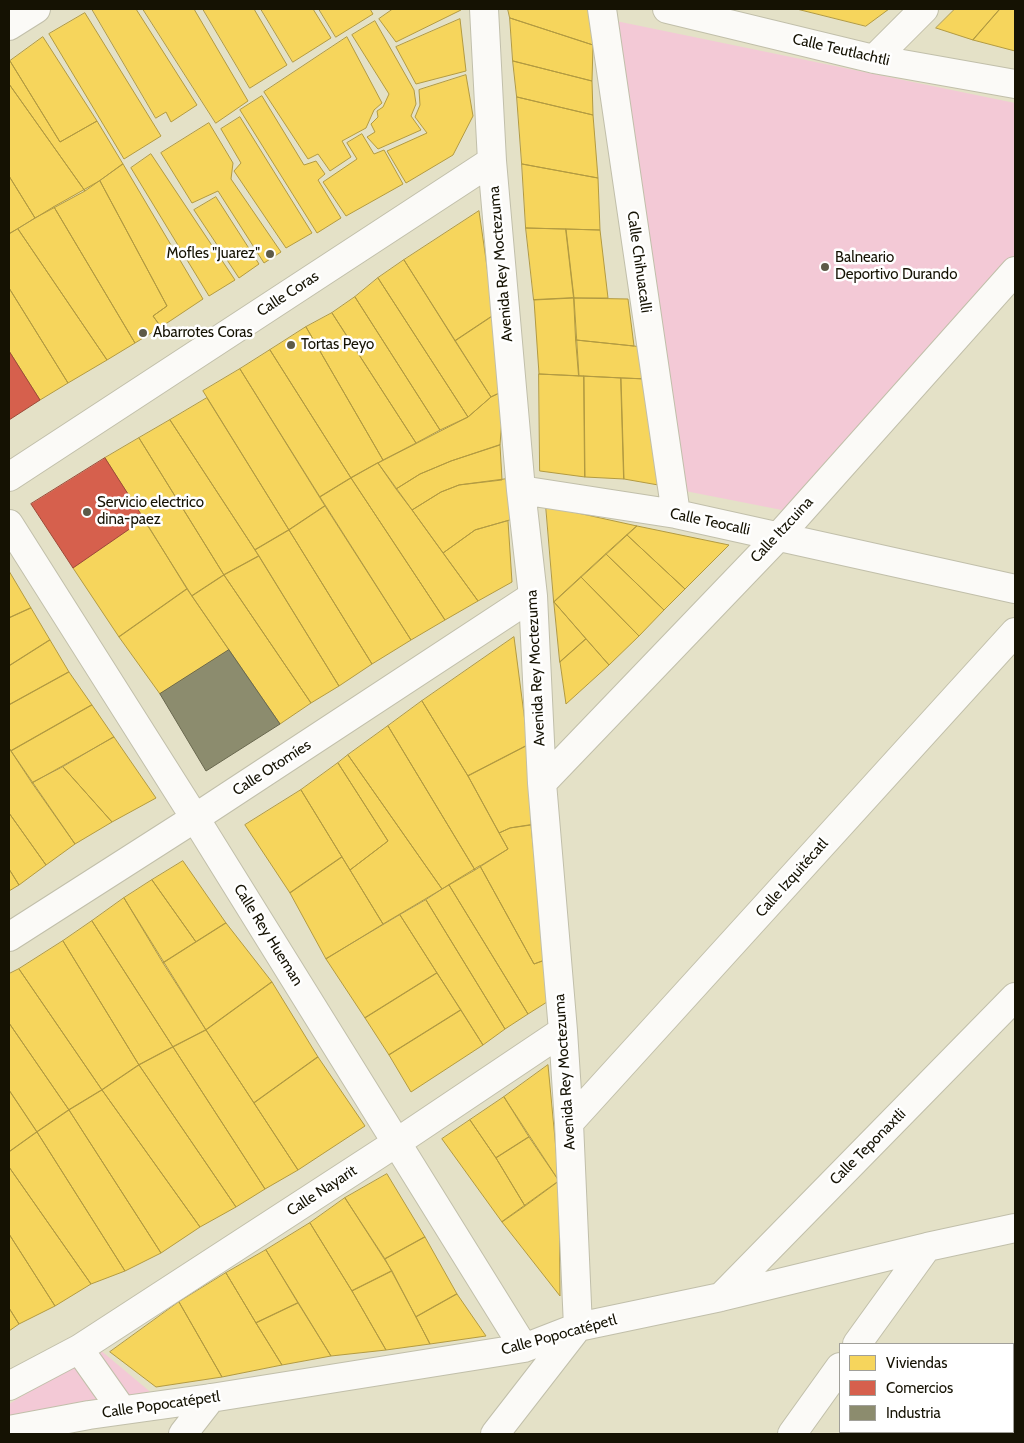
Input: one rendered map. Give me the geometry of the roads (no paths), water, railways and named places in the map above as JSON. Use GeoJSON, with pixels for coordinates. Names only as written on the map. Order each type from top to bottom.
{"type":"FeatureCollection","features":[{"type":"Feature","properties":{"kind":"street"},"geometry":{"type":"LineString","coordinates":[[9,26],[36,9]]}},
{"type":"Feature","properties":{"kind":"street","name":"Avenida Rey Moctezuma"},"geometry":{"type":"LineString","coordinates":[[484,9],[492,161],[521,490],[533,596],[542,783],[569,1123],[578,1327]]}},
{"type":"Feature","properties":{"kind":"street","name":"Calle Chihuacalli"},"geometry":{"type":"LineString","coordinates":[[602,9],[676,514]]}},
{"type":"Feature","properties":{"kind":"street","name":"Calle Teutlachtli"},"geometry":{"type":"LineString","coordinates":[[667,9],[874,59],[1015,84]]}},
{"type":"Feature","properties":{"kind":"street"},"geometry":{"type":"LineString","coordinates":[[874,59],[924,9]]}},
{"type":"Feature","properties":{"kind":"street","name":"Calle Coras"},"geometry":{"type":"LineString","coordinates":[[9,477],[492,161]]}},
{"type":"Feature","properties":{"kind":"street","name":"Calle Itzcuina"},"geometry":{"type":"LineString","coordinates":[[542,783],[778,536],[1015,271]]}},
{"type":"Feature","properties":{"kind":"street","name":"Calle Teocalli"},"geometry":{"type":"LineString","coordinates":[[521,490],[676,514],[1015,588]]}},
{"type":"Feature","properties":{"kind":"street","name":"Calle Rey Hueman"},"geometry":{"type":"LineString","coordinates":[[9,524],[195,818],[524,1348]]}},
{"type":"Feature","properties":{"kind":"street","name":"Calle Otomíes"},"geometry":{"type":"LineString","coordinates":[[9,936],[195,818],[533,596]]}},
{"type":"Feature","properties":{"kind":"street","name":"Calle Izquitécatl"},"geometry":{"type":"LineString","coordinates":[[569,1123],[1015,632]]}},
{"type":"Feature","properties":{"kind":"street","name":"Calle Teponaxtli"},"geometry":{"type":"LineString","coordinates":[[721,1297],[1015,997]]}},
{"type":"Feature","properties":{"kind":"street","name":"Calle Nayarit"},"geometry":{"type":"LineString","coordinates":[[9,1386],[79,1349],[396,1142],[563,1030]]}},
{"type":"Feature","properties":{"kind":"street","name":"Calle Popocatépetl"},"geometry":{"type":"LineString","coordinates":[[9,1430],[122,1410],[211,1398],[524,1348],[578,1327],[721,1297],[927,1247],[1012,1232]]}},
{"type":"Feature","properties":{"kind":"street"},"geometry":{"type":"LineString","coordinates":[[858,1343],[927,1247]]}},
{"type":"Feature","properties":{"kind":"street"},"geometry":{"type":"LineString","coordinates":[[495,1434],[578,1327]]}},
{"type":"Feature","properties":{"kind":"street"},"geometry":{"type":"LineString","coordinates":[[79,1349],[122,1410]]}},
{"type":"Feature","properties":{"kind":"street"},"geometry":{"type":"LineString","coordinates":[[792,1434],[839,1368]]}},
{"type":"Feature","properties":{"kind":"street"},"geometry":{"type":"LineString","coordinates":[[183,1434],[211,1398]]}},
{"type":"Feature","properties":{"kind":"place","name":"Mofles \"Juarez\""},"geometry":{"type":"Point","coordinates":[270,254]}},
{"type":"Feature","properties":{"kind":"place","name":"Balneario Deportivo Durando"},"geometry":{"type":"Point","coordinates":[825,267]}},
{"type":"Feature","properties":{"kind":"place","name":"Abarrotes Coras"},"geometry":{"type":"Point","coordinates":[143,333]}},
{"type":"Feature","properties":{"kind":"place","name":"Tortas Peyo"},"geometry":{"type":"Point","coordinates":[291,345]}},
{"type":"Feature","properties":{"kind":"place","name":"Servicio electrico dina-paez"},"geometry":{"type":"Point","coordinates":[87,512]}}]}
